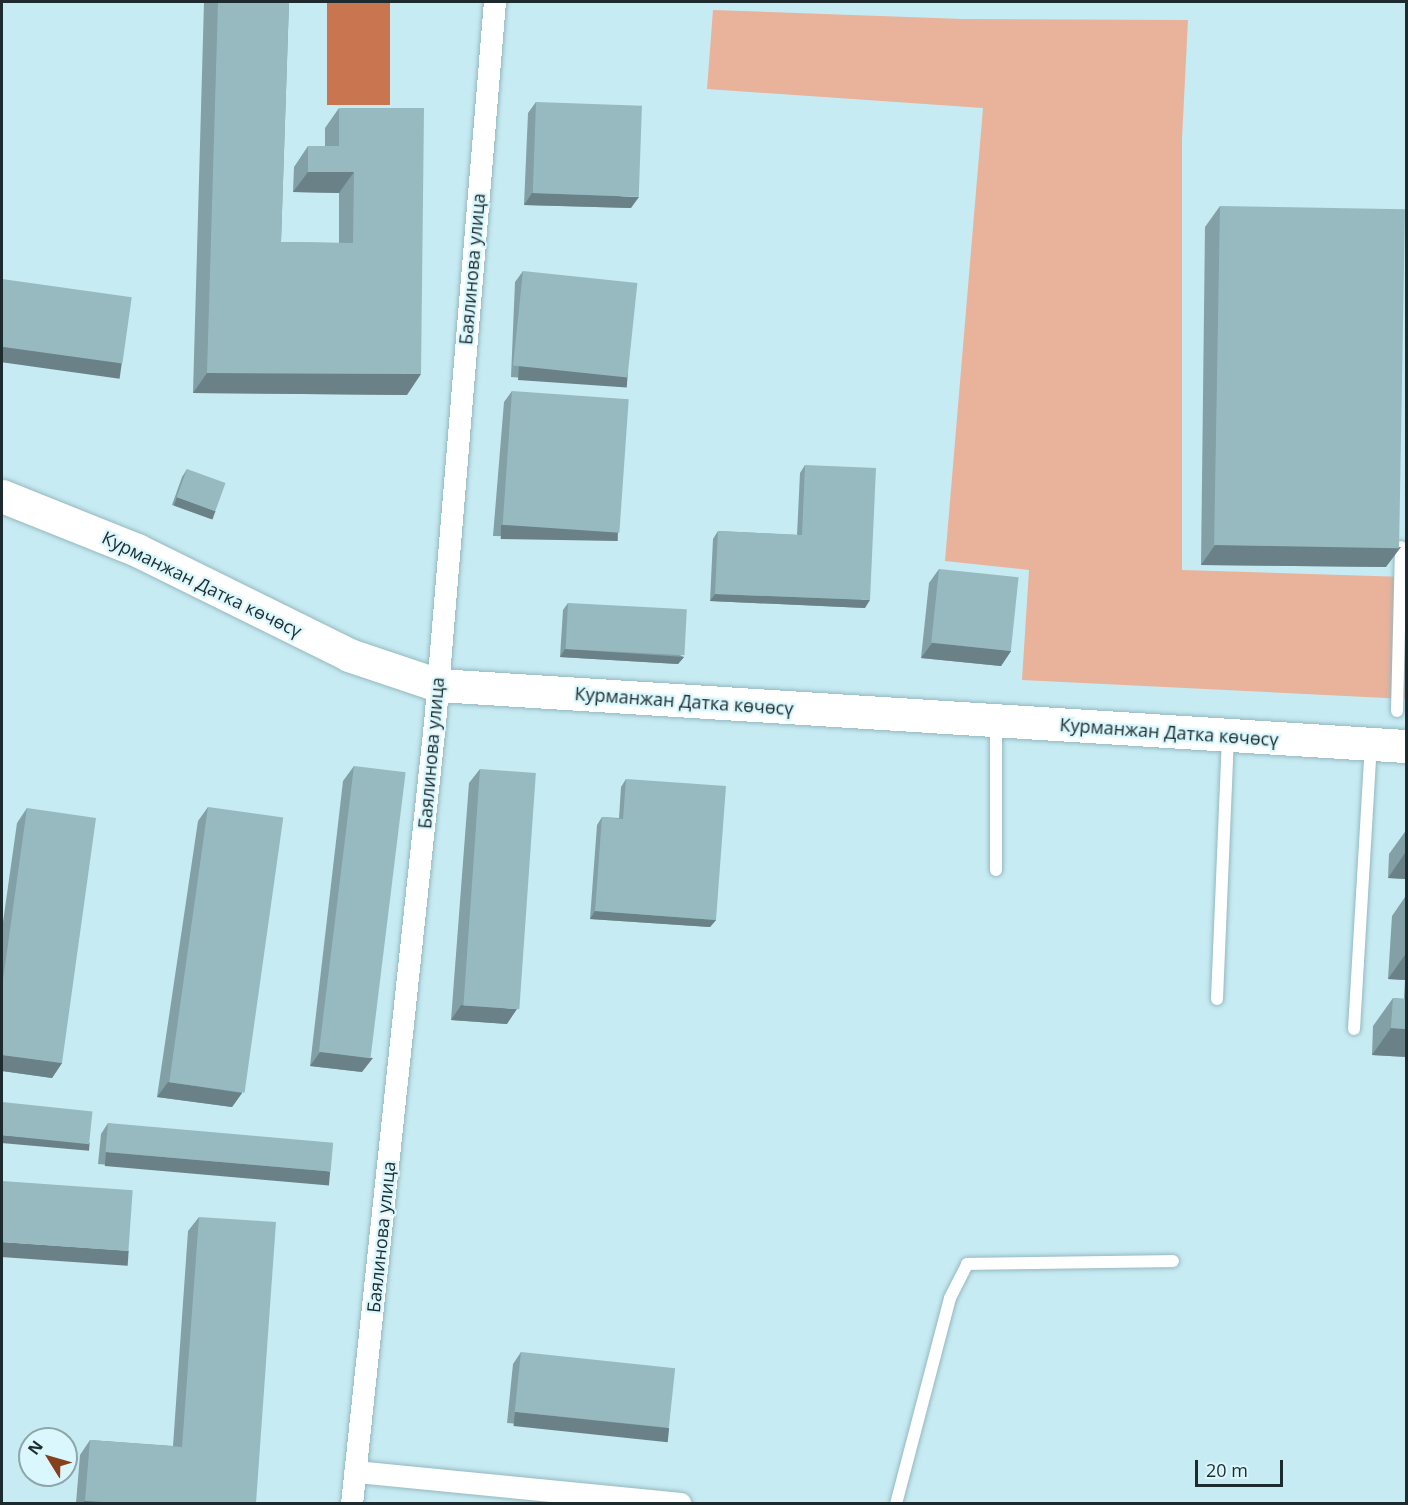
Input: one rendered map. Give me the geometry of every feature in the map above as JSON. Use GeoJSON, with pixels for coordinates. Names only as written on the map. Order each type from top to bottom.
{"type":"FeatureCollection","features":[{"type":"Feature","properties":{"kind":"main road","name":"Курманжан Датка көчөсү"},"geometry":{"type":"LineString","coordinates":[[2,496],[137,550],[349,655],[438,685],[1407,746]]}},
{"type":"Feature","properties":{"kind":"street","name":"Баялинова улица"},"geometry":{"type":"LineString","coordinates":[[352,1503],[438,685],[495,2]]}},
{"type":"Feature","properties":{"kind":"street"},"geometry":{"type":"LineString","coordinates":[[356,1472],[680,1503]]}},
{"type":"Feature","properties":{"kind":"lane"},"geometry":{"type":"LineString","coordinates":[[1397,711],[1401,547]]}},
{"type":"Feature","properties":{"kind":"lane"},"geometry":{"type":"LineString","coordinates":[[996,721],[996,870]]}},
{"type":"Feature","properties":{"kind":"lane"},"geometry":{"type":"LineString","coordinates":[[1217,999],[1228,736]]}},
{"type":"Feature","properties":{"kind":"lane"},"geometry":{"type":"LineString","coordinates":[[1354,1029],[1371,744]]}},
{"type":"Feature","properties":{"kind":"lane"},"geometry":{"type":"LineString","coordinates":[[896,1503],[950,1298],[967,1264],[1173,1261]]}},
{"type":"Feature","properties":{"kind":"shaded area"},"geometry":{"type":"Polygon","coordinates":[[[327,2],[390,2],[390,105],[327,105],[327,2]]]}},
{"type":"Feature","properties":{"kind":"shaded area"},"geometry":{"type":"Polygon","coordinates":[[[713,10],[963,19],[1188,20],[1182,139],[1182,570],[1406,577],[1406,699],[1022,680],[1029,570],[945,561],[983,108],[707,89],[713,10]]]}},
{"type":"Feature","properties":{"kind":"building"},"geometry":{"type":"Polygon","coordinates":[[[218,2],[289,2],[281,242],[353,243],[354,172],[308,172],[308,146],[339,146],[339,108],[424,108],[421,374],[207,373],[218,2]]]}},
{"type":"Feature","properties":{"kind":"building"},"geometry":{"type":"Polygon","coordinates":[[[536,102],[642,106],[639,197],[533,193],[536,102]]]}},
{"type":"Feature","properties":{"kind":"building"},"geometry":{"type":"Polygon","coordinates":[[[1220,206],[1405,209],[1399,548],[1214,545],[1220,206]]]}},
{"type":"Feature","properties":{"kind":"building"},"geometry":{"type":"Polygon","coordinates":[[[523,271],[637,283],[627,378],[513,365],[523,271]]]}},
{"type":"Feature","properties":{"kind":"building"},"geometry":{"type":"Polygon","coordinates":[[[2,279],[132,297],[122,364],[2,347],[2,279]]]}},
{"type":"Feature","properties":{"kind":"building"},"geometry":{"type":"Polygon","coordinates":[[[512,391],[629,399],[619,533],[503,525],[512,391]]]}},
{"type":"Feature","properties":{"kind":"building"},"geometry":{"type":"Polygon","coordinates":[[[805,465],[876,468],[870,600],[715,594],[718,531],[802,535],[805,465]]]}},
{"type":"Feature","properties":{"kind":"building"},"geometry":{"type":"Polygon","coordinates":[[[187,469],[226,483],[215,511],[177,497],[187,469]]]}},
{"type":"Feature","properties":{"kind":"building"},"geometry":{"type":"Polygon","coordinates":[[[939,569],[1019,577],[1011,651],[931,643],[939,569]]]}},
{"type":"Feature","properties":{"kind":"building"},"geometry":{"type":"Polygon","coordinates":[[[568,603],[687,609],[684,655],[566,649],[568,603]]]}},
{"type":"Feature","properties":{"kind":"building"},"geometry":{"type":"Polygon","coordinates":[[[354,766],[406,772],[371,1058],[319,1052],[354,766]]]}},
{"type":"Feature","properties":{"kind":"building"},"geometry":{"type":"Polygon","coordinates":[[[480,769],[536,773],[519,1009],[463,1005],[480,769]]]}},
{"type":"Feature","properties":{"kind":"building"},"geometry":{"type":"Polygon","coordinates":[[[626,779],[726,786],[716,920],[595,911],[602,817],[623,819],[626,779]]]}},
{"type":"Feature","properties":{"kind":"building"},"geometry":{"type":"Polygon","coordinates":[[[208,807],[283,818],[245,1093],[169,1082],[208,807]]]}},
{"type":"Feature","properties":{"kind":"building"},"geometry":{"type":"Polygon","coordinates":[[[27,808],[96,818],[62,1063],[2,1055],[2,987],[27,808]]]}},
{"type":"Feature","properties":{"kind":"building"},"geometry":{"type":"Polygon","coordinates":[[[1393,998],[1406,999],[1405,1029],[1391,1028],[1393,998]]]}},
{"type":"Feature","properties":{"kind":"building"},"geometry":{"type":"Polygon","coordinates":[[[2,1102],[93,1112],[89,1144],[2,1135],[2,1102]]]}},
{"type":"Feature","properties":{"kind":"building"},"geometry":{"type":"Polygon","coordinates":[[[108,1123],[333,1143],[331,1172],[105,1152],[108,1123]]]}},
{"type":"Feature","properties":{"kind":"building"},"geometry":{"type":"Polygon","coordinates":[[[2,1181],[133,1190],[128,1251],[2,1242],[2,1181]]]}},
{"type":"Feature","properties":{"kind":"building"},"geometry":{"type":"Polygon","coordinates":[[[199,1217],[276,1222],[256,1503],[85,1501],[90,1440],[182,1447],[199,1217]]]}},
{"type":"Feature","properties":{"kind":"building"},"geometry":{"type":"Polygon","coordinates":[[[521,1352],[675,1368],[669,1428],[515,1412],[521,1352]]]}}]}
